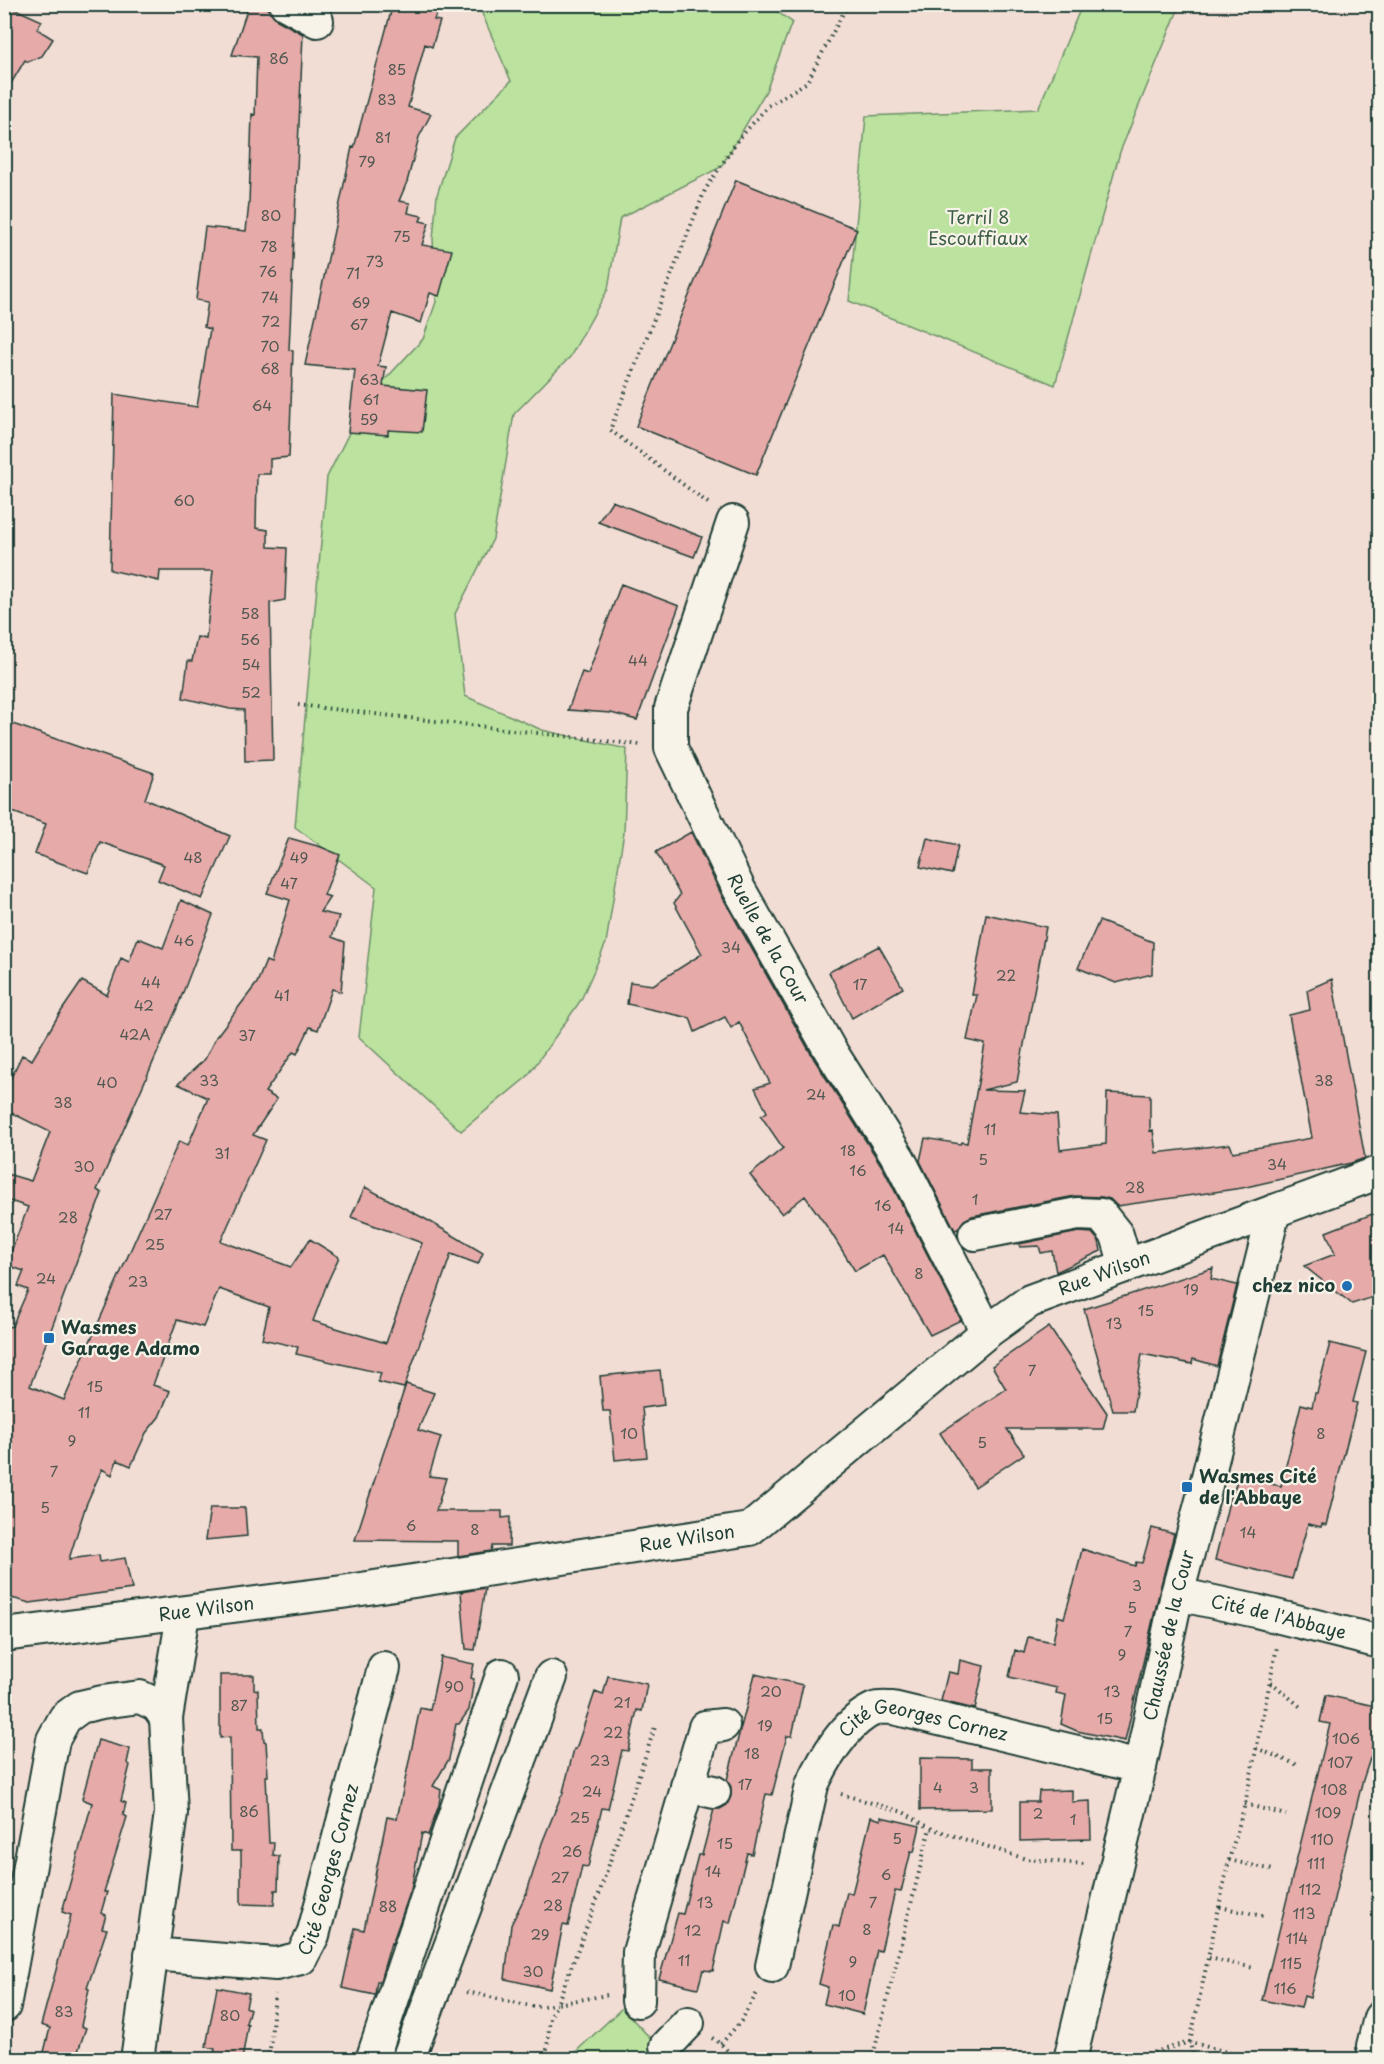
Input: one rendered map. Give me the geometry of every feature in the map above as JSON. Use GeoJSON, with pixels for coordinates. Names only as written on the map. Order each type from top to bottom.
{"type":"FeatureCollection","features":[{"type":"Feature","properties":{"kind":"street"},"geometry":{"type":"LineString","coordinates":[[286,4],[318,21]]}},
{"type":"Feature","properties":{"kind":"street","name":"Ruelle de la Cour"},"geometry":{"type":"LineString","coordinates":[[734,522],[671,708],[671,748],[739,889],[830,1050],[899,1159],[987,1332]]}},
{"type":"Feature","properties":{"kind":"street","name":"Rue Wilson"},"geometry":{"type":"LineString","coordinates":[[4,1635],[342,1592],[750,1529],[987,1332],[1030,1301],[1380,1172]]}},
{"type":"Feature","properties":{"kind":"street","name":"Chaussée de la Cour"},"geometry":{"type":"LineString","coordinates":[[1071,2060],[1140,1767],[1177,1594],[1274,1211]]}},
{"type":"Feature","properties":{"kind":"street"},"geometry":{"type":"LineString","coordinates":[[975,1234],[1078,1214],[1101,1215],[1117,1235],[1126,1266]]}},
{"type":"Feature","properties":{"kind":"street","name":"Cité de l'Abbaye"},"geometry":{"type":"LineString","coordinates":[[1177,1594],[1380,1642]]}},
{"type":"Feature","properties":{"kind":"street"},"geometry":{"type":"LineString","coordinates":[[138,2060],[171,1813],[166,1718],[183,1614]]}},
{"type":"Feature","properties":{"kind":"street","name":"Cité Georges Cornez"},"geometry":{"type":"LineString","coordinates":[[151,1954],[276,1964],[301,1958],[314,1935],[384,1668]]}},
{"type":"Feature","properties":{"kind":"street"},"geometry":{"type":"LineString","coordinates":[[372,2060],[407,1941],[455,1828],[502,1675]]}},
{"type":"Feature","properties":{"kind":"street"},"geometry":{"type":"LineString","coordinates":[[409,2058],[551,1677]]}},
{"type":"Feature","properties":{"kind":"street"},"geometry":{"type":"LineString","coordinates":[[4,2006],[53,1740],[65,1718],[80,1707],[140,1697],[157,1705],[166,1718]]}},
{"type":"Feature","properties":{"kind":"street","name":"Cité Georges Cornez"},"geometry":{"type":"LineString","coordinates":[[772,1966],[812,1785],[824,1761],[843,1736],[857,1720],[876,1708],[893,1708],[1140,1767]]}},
{"type":"Feature","properties":{"kind":"street"},"geometry":{"type":"LineString","coordinates":[[638,2001],[639,1952],[683,1848],[700,1789],[705,1727],[723,1725]]}},
{"type":"Feature","properties":{"kind":"street"},"geometry":{"type":"LineString","coordinates":[[666,2046],[688,2023]]}},
{"type":"Feature","properties":{"kind":"path"},"geometry":{"type":"LineString","coordinates":[[734,522],[610,430],[705,190],[738,140],[768,106],[807,82],[848,4]]}},
{"type":"Feature","properties":{"kind":"path"},"geometry":{"type":"LineString","coordinates":[[298,705],[671,748]]}},
{"type":"Feature","properties":{"kind":"path","name":"Cité de l'Abbaye"},"geometry":{"type":"LineString","coordinates":[[1193,2060],[1190,2042],[1229,1860],[1245,1804],[1278,1641]]}},
{"type":"Feature","properties":{"kind":"path"},"geometry":{"type":"LineString","coordinates":[[1270,1681],[1303,1709]]}},
{"type":"Feature","properties":{"kind":"path"},"geometry":{"type":"LineString","coordinates":[[1256,1748],[1300,1767]]}},
{"type":"Feature","properties":{"kind":"path"},"geometry":{"type":"LineString","coordinates":[[812,1785],[903,1812],[930,1828],[1026,1859],[1117,1867]]}},
{"type":"Feature","properties":{"kind":"path"},"geometry":{"type":"LineString","coordinates":[[1245,1804],[1286,1815]]}},
{"type":"Feature","properties":{"kind":"path"},"geometry":{"type":"LineString","coordinates":[[872,2060],[930,1828]]}},
{"type":"Feature","properties":{"kind":"path"},"geometry":{"type":"LineString","coordinates":[[1229,1860],[1273,1870]]}},
{"type":"Feature","properties":{"kind":"path"},"geometry":{"type":"LineString","coordinates":[[1220,1907],[1263,1916]]}},
{"type":"Feature","properties":{"kind":"path"},"geometry":{"type":"LineString","coordinates":[[1209,1958],[1254,1968]]}},
{"type":"Feature","properties":{"kind":"path"},"geometry":{"type":"LineString","coordinates":[[257,1963],[277,1996],[269,2060]]}},
{"type":"Feature","properties":{"kind":"path"},"geometry":{"type":"LineString","coordinates":[[721,2044],[741,2021],[772,1966]]}},
{"type":"Feature","properties":{"kind":"path"},"geometry":{"type":"LineString","coordinates":[[436,1984],[536,2007],[557,2004],[550,2017],[546,2060]]}},
{"type":"Feature","properties":{"kind":"path"},"geometry":{"type":"LineString","coordinates":[[1134,2060],[1133,2058],[1190,2042],[1256,2060]]}},
{"type":"Feature","properties":{"kind":"path"},"geometry":{"type":"LineString","coordinates":[[903,2060],[933,2058],[940,2060]]}},
{"type":"Feature","properties":{"kind":"green space"},"geometry":{"type":"Polygon","coordinates":[[[482,5],[767,5],[792,22],[766,91],[721,167],[620,218],[608,289],[570,357],[514,414],[493,539],[455,614],[465,696],[542,730],[627,749],[624,832],[606,943],[581,1000],[527,1077],[461,1131],[359,1037],[376,887],[295,827],[327,477],[365,401],[423,339],[436,302],[433,239],[437,195],[455,138],[511,81],[481,11],[482,5]]]}},
{"type":"Feature","properties":{"kind":"green space","name":"Terril 8 Escouffiaux"},"geometry":{"type":"Polygon","coordinates":[[[1082,5],[1180,5],[1120,152],[1055,385],[849,301],[866,116],[1038,109],[1082,5]]]}},
{"type":"Feature","properties":{"kind":"green space"},"geometry":{"type":"Polygon","coordinates":[[[622,2008],[670,2059],[567,2060],[622,2008]]]}},
{"type":"Feature","properties":{"kind":"building"},"geometry":{"type":"Polygon","coordinates":[[[4,4],[42,21],[37,29],[53,39],[42,56],[28,62],[25,60],[4,95],[4,4]]]}},
{"type":"Feature","properties":{"kind":"building"},"geometry":{"type":"Polygon","coordinates":[[[249,4],[261,4],[269,9],[277,20],[303,34],[289,350],[293,351],[289,457],[270,459],[270,474],[257,474],[256,528],[268,530],[268,547],[287,548],[285,600],[270,603],[273,760],[245,761],[244,710],[183,698],[188,661],[192,661],[197,637],[206,639],[213,571],[160,571],[159,581],[110,570],[114,394],[197,407],[210,329],[204,327],[208,302],[196,300],[205,227],[246,231],[257,57],[232,55],[249,4]]]}},
{"type":"Feature","properties":{"kind":"building"},"geometry":{"type":"Polygon","coordinates":[[[393,4],[440,4],[434,20],[440,21],[432,47],[425,44],[408,107],[431,114],[419,137],[407,182],[399,201],[410,203],[408,213],[422,216],[420,221],[429,223],[422,245],[452,250],[439,296],[430,293],[421,323],[392,313],[378,366],[386,367],[383,386],[427,390],[422,432],[388,430],[388,435],[348,432],[355,370],[305,365],[352,147],[354,148],[393,4]]]}},
{"type":"Feature","properties":{"kind":"building"},"geometry":{"type":"Polygon","coordinates":[[[736,180],[857,229],[756,475],[636,426],[736,180]]]}},
{"type":"Feature","properties":{"kind":"building"},"geometry":{"type":"Polygon","coordinates":[[[612,501],[702,537],[694,557],[598,522],[612,501]]]}},
{"type":"Feature","properties":{"kind":"building"},"geometry":{"type":"Polygon","coordinates":[[[621,584],[679,606],[637,720],[611,713],[568,710],[582,672],[588,674],[621,584]]]}},
{"type":"Feature","properties":{"kind":"building"},"geometry":{"type":"Polygon","coordinates":[[[4,721],[154,773],[145,799],[230,836],[202,899],[158,880],[164,865],[100,842],[88,873],[35,854],[46,824],[4,809],[4,721]]]}},
{"type":"Feature","properties":{"kind":"building"},"geometry":{"type":"Polygon","coordinates":[[[691,832],[723,898],[814,1059],[883,1168],[961,1320],[930,1335],[883,1255],[855,1271],[805,1196],[782,1214],[750,1175],[783,1148],[761,1116],[767,1112],[755,1088],[770,1083],[739,1022],[731,1028],[725,1017],[695,1032],[690,1018],[627,1004],[630,982],[653,985],[702,954],[674,903],[680,895],[656,852],[691,832]]]}},
{"type":"Feature","properties":{"kind":"building"},"geometry":{"type":"Polygon","coordinates":[[[289,838],[340,855],[324,895],[330,897],[320,912],[339,916],[332,937],[345,942],[341,992],[332,989],[318,1030],[310,1027],[297,1054],[293,1052],[265,1092],[277,1099],[253,1135],[266,1140],[221,1241],[291,1267],[310,1239],[339,1257],[313,1321],[386,1343],[422,1243],[351,1217],[365,1187],[483,1253],[478,1264],[451,1254],[404,1388],[378,1382],[381,1373],[296,1354],[298,1347],[262,1339],[269,1307],[219,1289],[203,1327],[177,1320],[153,1385],[170,1391],[159,1417],[146,1433],[131,1466],[117,1460],[112,1475],[102,1469],[86,1505],[69,1559],[99,1555],[100,1562],[125,1558],[132,1589],[30,1603],[4,1596],[4,1328],[12,1326],[28,1290],[18,1286],[24,1271],[6,1265],[28,1207],[4,1199],[4,1173],[31,1181],[50,1132],[4,1109],[4,1092],[22,1055],[32,1060],[82,981],[107,995],[121,958],[129,962],[138,938],[163,948],[181,900],[213,915],[177,1008],[97,1190],[102,1193],[30,1386],[64,1400],[179,1141],[188,1145],[208,1098],[178,1084],[205,1059],[216,1037],[257,983],[266,961],[271,963],[290,900],[267,893],[289,838]]]}},
{"type":"Feature","properties":{"kind":"building"},"geometry":{"type":"Polygon","coordinates":[[[927,838],[958,845],[952,874],[920,867],[927,838]]]}},
{"type":"Feature","properties":{"kind":"building"},"geometry":{"type":"Polygon","coordinates":[[[986,914],[1046,927],[1017,1082],[983,1090],[1025,1091],[1020,1112],[1057,1115],[1060,1150],[1106,1144],[1107,1093],[1150,1095],[1150,1131],[1153,1130],[1156,1153],[1230,1144],[1233,1152],[1312,1138],[1289,1015],[1310,1010],[1307,990],[1332,979],[1365,1158],[1242,1188],[1117,1206],[1110,1199],[1102,1197],[1075,1196],[972,1216],[964,1220],[955,1230],[920,1161],[925,1138],[960,1144],[967,1143],[985,1044],[967,1040],[977,995],[972,995],[986,914]]]}},
{"type":"Feature","properties":{"kind":"building"},"geometry":{"type":"Polygon","coordinates":[[[1099,921],[1153,942],[1152,974],[1116,983],[1078,968],[1099,921]]]}},
{"type":"Feature","properties":{"kind":"building"},"geometry":{"type":"Polygon","coordinates":[[[879,946],[903,988],[852,1018],[829,972],[879,946]]]}},
{"type":"Feature","properties":{"kind":"building"},"geometry":{"type":"Polygon","coordinates":[[[1380,1211],[1380,1295],[1352,1304],[1304,1266],[1335,1254],[1326,1232],[1380,1211]]]}},
{"type":"Feature","properties":{"kind":"building"},"geometry":{"type":"Polygon","coordinates":[[[1079,1232],[1092,1233],[1099,1241],[1101,1251],[1056,1272],[1052,1251],[1041,1253],[1039,1246],[1020,1247],[1019,1244],[1079,1232]]]}},
{"type":"Feature","properties":{"kind":"building"},"geometry":{"type":"Polygon","coordinates":[[[1213,1268],[1211,1279],[1237,1285],[1217,1366],[1193,1359],[1192,1364],[1142,1354],[1133,1411],[1113,1411],[1084,1309],[1213,1268]]]}},
{"type":"Feature","properties":{"kind":"building"},"geometry":{"type":"Polygon","coordinates":[[[1049,1327],[1107,1413],[1103,1429],[1007,1429],[1024,1454],[975,1487],[940,1433],[1006,1389],[992,1366],[1049,1327]]]}},
{"type":"Feature","properties":{"kind":"building"},"geometry":{"type":"Polygon","coordinates":[[[1330,1343],[1366,1352],[1353,1402],[1357,1403],[1326,1525],[1322,1524],[1321,1527],[1308,1524],[1292,1579],[1215,1560],[1231,1493],[1233,1494],[1238,1477],[1281,1486],[1301,1404],[1312,1407],[1330,1343]]]}},
{"type":"Feature","properties":{"kind":"building"},"geometry":{"type":"Polygon","coordinates":[[[660,1370],[664,1405],[642,1408],[647,1457],[615,1460],[610,1411],[603,1411],[600,1376],[660,1370]]]}},
{"type":"Feature","properties":{"kind":"building"},"geometry":{"type":"Polygon","coordinates":[[[406,1384],[434,1393],[418,1430],[441,1437],[429,1476],[446,1478],[436,1511],[502,1511],[502,1518],[510,1517],[509,1546],[492,1546],[491,1551],[458,1556],[458,1541],[355,1540],[406,1384]]]}},
{"type":"Feature","properties":{"kind":"building"},"geometry":{"type":"Polygon","coordinates":[[[210,1508],[245,1508],[247,1536],[205,1540],[210,1508]]]}},
{"type":"Feature","properties":{"kind":"building"},"geometry":{"type":"Polygon","coordinates":[[[1152,1528],[1174,1534],[1125,1741],[1077,1731],[1061,1724],[1066,1695],[1056,1693],[1057,1688],[1009,1677],[1015,1650],[1024,1653],[1028,1637],[1053,1642],[1058,1616],[1064,1618],[1082,1549],[1135,1566],[1136,1562],[1142,1563],[1152,1528]]]}},
{"type":"Feature","properties":{"kind":"building"},"geometry":{"type":"Polygon","coordinates":[[[485,1588],[475,1650],[466,1649],[461,1592],[485,1588]]]}},
{"type":"Feature","properties":{"kind":"building"},"geometry":{"type":"Polygon","coordinates":[[[441,1657],[474,1664],[469,1710],[459,1724],[456,1724],[449,1759],[433,1786],[441,1790],[439,1805],[428,1835],[422,1833],[411,1890],[391,1943],[380,1981],[377,1981],[375,1995],[342,1988],[355,1928],[364,1930],[387,1817],[397,1819],[420,1708],[430,1710],[441,1657]]]}},
{"type":"Feature","properties":{"kind":"building"},"geometry":{"type":"Polygon","coordinates":[[[960,1660],[984,1666],[975,1709],[941,1701],[948,1672],[958,1674],[960,1660]]]}},
{"type":"Feature","properties":{"kind":"building"},"geometry":{"type":"Polygon","coordinates":[[[755,1674],[803,1685],[792,1736],[787,1736],[772,1795],[766,1794],[752,1854],[747,1853],[730,1923],[724,1921],[713,1971],[703,1970],[698,1988],[659,1979],[678,1913],[683,1914],[698,1855],[702,1855],[714,1809],[727,1805],[731,1796],[731,1787],[727,1780],[755,1674]]]}},
{"type":"Feature","properties":{"kind":"building"},"geometry":{"type":"Polygon","coordinates":[[[220,1675],[254,1675],[254,1689],[258,1690],[259,1728],[263,1728],[266,1742],[269,1843],[274,1843],[273,1855],[279,1856],[278,1890],[275,1890],[274,1905],[241,1904],[241,1851],[231,1851],[230,1737],[220,1738],[220,1675]]]}},
{"type":"Feature","properties":{"kind":"building"},"geometry":{"type":"Polygon","coordinates":[[[608,1676],[647,1684],[642,1711],[637,1710],[628,1751],[622,1750],[608,1809],[602,1808],[588,1867],[582,1866],[568,1926],[563,1925],[550,1989],[505,1979],[511,1925],[527,1892],[542,1843],[562,1796],[574,1749],[576,1749],[595,1692],[603,1695],[608,1676]]]}},
{"type":"Feature","properties":{"kind":"building"},"geometry":{"type":"Polygon","coordinates":[[[1326,1695],[1375,1706],[1374,1712],[1380,1713],[1380,1728],[1362,1783],[1310,1998],[1304,1996],[1301,2008],[1262,2000],[1330,1724],[1320,1722],[1326,1695]]]}},
{"type":"Feature","properties":{"kind":"building"},"geometry":{"type":"Polygon","coordinates":[[[98,1740],[130,1749],[127,1763],[130,1765],[121,1801],[126,1803],[123,1815],[127,1817],[104,1892],[107,1892],[101,1913],[106,1915],[102,1928],[107,1929],[87,1988],[89,1989],[81,2026],[86,2028],[75,2060],[42,2060],[50,2028],[41,2025],[71,1915],[62,1912],[92,1803],[82,1799],[98,1740]]]}},
{"type":"Feature","properties":{"kind":"building"},"geometry":{"type":"Polygon","coordinates":[[[920,1758],[972,1759],[972,1768],[992,1768],[992,1809],[920,1810],[920,1758]]]}},
{"type":"Feature","properties":{"kind":"building"},"geometry":{"type":"Polygon","coordinates":[[[1072,1790],[1072,1802],[1090,1801],[1091,1839],[1020,1841],[1020,1802],[1038,1802],[1039,1791],[1072,1790]]]}},
{"type":"Feature","properties":{"kind":"building"},"geometry":{"type":"Polygon","coordinates":[[[871,1817],[881,1820],[881,1817],[920,1826],[901,1892],[895,1891],[881,1951],[877,1950],[863,2014],[824,2004],[828,1987],[819,1984],[833,1925],[839,1927],[847,1892],[852,1894],[871,1817]]]}},
{"type":"Feature","properties":{"kind":"building"},"geometry":{"type":"Polygon","coordinates":[[[217,1987],[249,1993],[246,2007],[250,2009],[242,2060],[213,2060],[215,2049],[206,2047],[217,1987]]]}},
{"type":"Feature","properties":{"kind":"place","name":"chez nico"},"geometry":{"type":"Point","coordinates":[1347,1286]}},
{"type":"Feature","properties":{"kind":"place","name":"Wasmes Garage Adamo"},"geometry":{"type":"Point","coordinates":[49,1338]}},
{"type":"Feature","properties":{"kind":"place","name":"Wasmes Cité de l'Abbaye"},"geometry":{"type":"Point","coordinates":[1187,1487]}}]}
